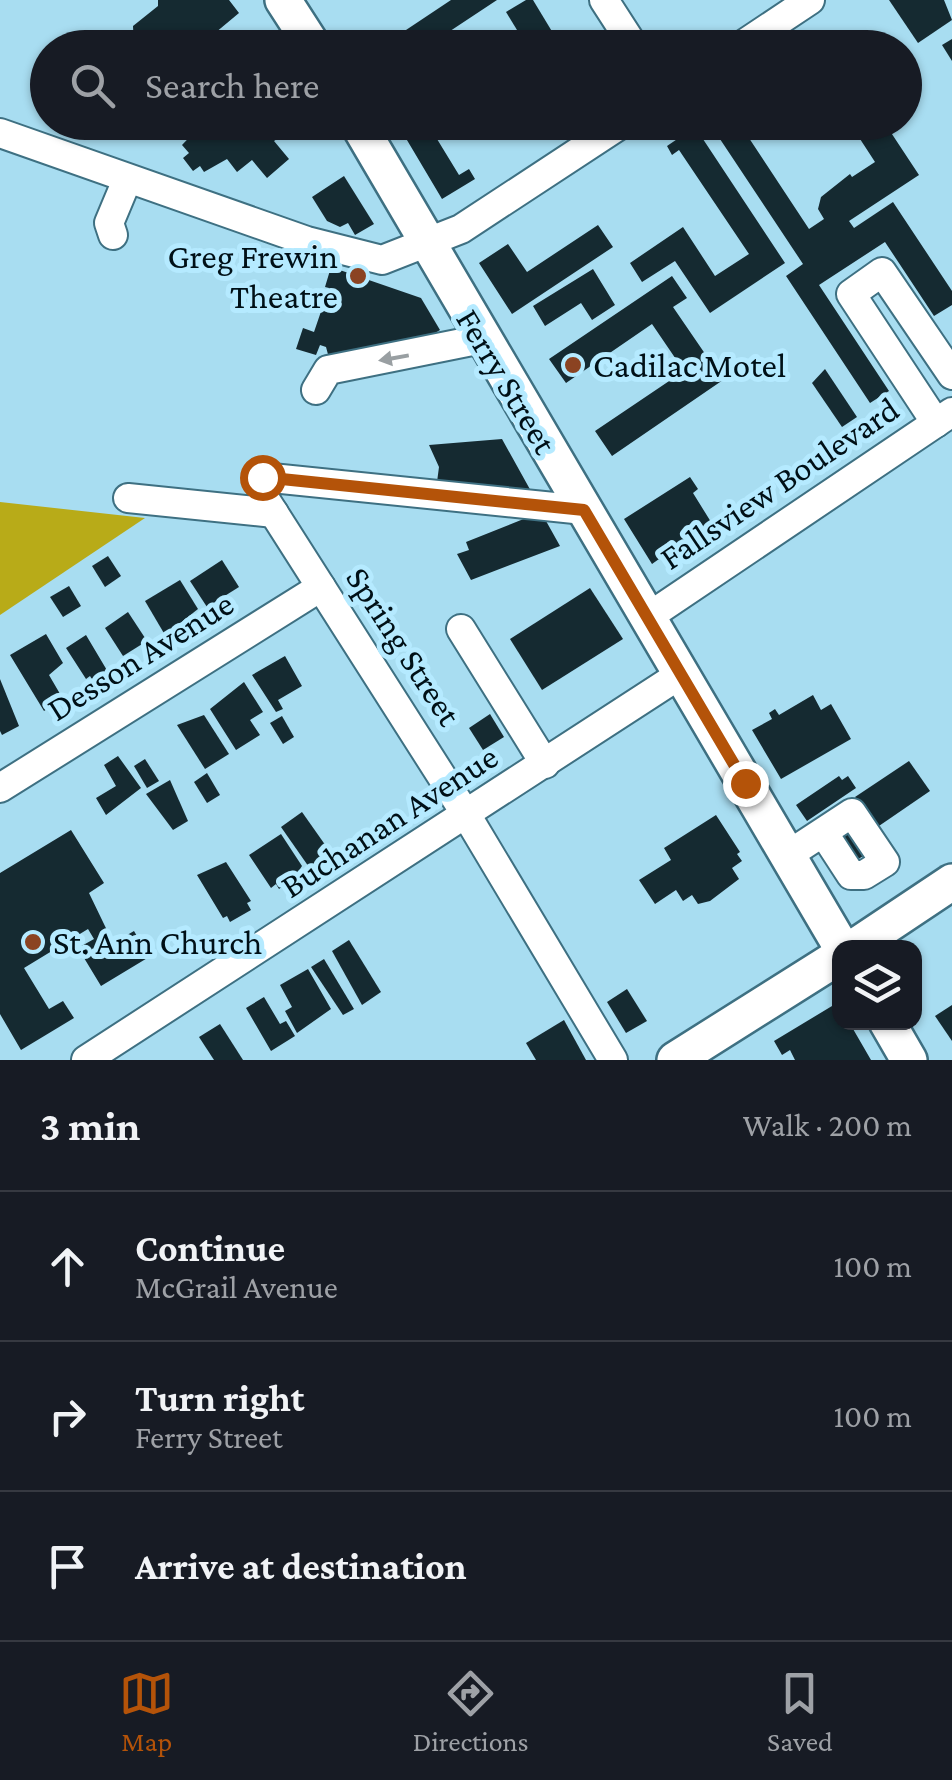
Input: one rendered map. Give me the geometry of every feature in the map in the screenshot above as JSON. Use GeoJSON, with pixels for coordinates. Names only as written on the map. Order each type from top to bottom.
{"type":"FeatureCollection","features":[{"type":"Feature","properties":{"kind":"main road"},"geometry":{"type":"LineString","coordinates":[[284,0],[303,30]]}},
{"type":"Feature","properties":{"kind":"main road","name":"Ferry Street"},"geometry":{"type":"LineString","coordinates":[[367,140],[837,940]]}},
{"type":"Feature","properties":{"kind":"main road"},"geometry":{"type":"LineString","coordinates":[[865,940],[952,882]]}},
{"type":"Feature","properties":{"kind":"main road"},"geometry":{"type":"LineString","coordinates":[[675,1060],[832,961]]}},
{"type":"Feature","properties":{"kind":"main road"},"geometry":{"type":"LineString","coordinates":[[892,1030],[909,1060]]}},
{"type":"Feature","properties":{"kind":"street"},"geometry":{"type":"LineString","coordinates":[[604,0],[623,30]]}},
{"type":"Feature","properties":{"kind":"street"},"geometry":{"type":"LineString","coordinates":[[765,30],[810,0]]}},
{"type":"Feature","properties":{"kind":"street"},"geometry":{"type":"LineString","coordinates":[[0,133],[307,241],[382,260],[461,230],[597,140]]}},
{"type":"Feature","properties":{"kind":"street"},"geometry":{"type":"LineString","coordinates":[[944,417],[851,294],[882,272],[952,375]]}},
{"type":"Feature","properties":{"kind":"street"},"geometry":{"type":"LineString","coordinates":[[316,390],[328,370],[482,339]]}},
{"type":"Feature","properties":{"kind":"street","name":"Fallsview Boulevard"},"geometry":{"type":"LineString","coordinates":[[648,617],[944,417]]}},
{"type":"Feature","properties":{"kind":"street","name":"Spring Street"},"geometry":{"type":"LineString","coordinates":[[584,510],[262,477],[263,496],[468,816],[613,1060]]}},
{"type":"Feature","properties":{"kind":"street"},"geometry":{"type":"LineString","coordinates":[[128,498],[274,514]]}},
{"type":"Feature","properties":{"kind":"street","name":"Desson Avenue"},"geometry":{"type":"LineString","coordinates":[[0,788],[321,586]]}},
{"type":"Feature","properties":{"kind":"street"},"geometry":{"type":"LineString","coordinates":[[460,628],[545,764]]}},
{"type":"Feature","properties":{"kind":"street","name":"Buchanan Avenue"},"geometry":{"type":"LineString","coordinates":[[86,1060],[468,816],[681,674]]}},
{"type":"Feature","properties":{"kind":"street"},"geometry":{"type":"LineString","coordinates":[[788,855],[823,832]]}},
{"type":"Feature","properties":{"kind":"shaded area"},"geometry":{"type":"Polygon","coordinates":[[[0,502],[145,518],[0,615],[0,502]]]}},
{"type":"Feature","properties":{"kind":"building"},"geometry":{"type":"Polygon","coordinates":[[[158,0],[229,0],[239,13],[219,30],[133,30],[133,26],[158,6],[158,0]]]}},
{"type":"Feature","properties":{"kind":"building"},"geometry":{"type":"Polygon","coordinates":[[[451,0],[497,0],[452,30],[406,30],[451,0]]]}},
{"type":"Feature","properties":{"kind":"building"},"geometry":{"type":"Polygon","coordinates":[[[533,0],[551,30],[517,30],[506,12],[533,0]]]}},
{"type":"Feature","properties":{"kind":"building"},"geometry":{"type":"Polygon","coordinates":[[[889,0],[944,0],[952,20],[922,40],[922,30],[909,30],[889,0]]]}},
{"type":"Feature","properties":{"kind":"building"},"geometry":{"type":"Polygon","coordinates":[[[952,39],[952,61],[942,45],[952,39]]]}},
{"type":"Feature","properties":{"kind":"building"},"geometry":{"type":"Polygon","coordinates":[[[187,140],[275,140],[289,159],[267,178],[252,160],[237,172],[227,159],[204,172],[200,166],[193,171],[183,158],[189,153],[182,145],[187,140]]]}},
{"type":"Feature","properties":{"kind":"building"},"geometry":{"type":"Polygon","coordinates":[[[407,140],[438,140],[459,175],[469,169],[475,179],[442,199],[407,140]]]}},
{"type":"Feature","properties":{"kind":"building"},"geometry":{"type":"Polygon","coordinates":[[[676,140],[704,140],[785,263],[710,313],[675,261],[642,282],[630,263],[683,227],[715,276],[749,254],[679,150],[672,155],[667,146],[676,140]]]}},
{"type":"Feature","properties":{"kind":"building"},"geometry":{"type":"Polygon","coordinates":[[[721,140],[750,140],[809,229],[824,219],[818,209],[821,197],[850,174],[852,177],[875,162],[861,140],[896,140],[919,175],[849,221],[854,228],[893,202],[952,291],[952,305],[934,316],[885,242],[819,285],[889,391],[870,403],[786,276],[803,264],[721,140]]]}},
{"type":"Feature","properties":{"kind":"building"},"geometry":{"type":"Polygon","coordinates":[[[344,176],[374,224],[355,235],[348,223],[340,227],[327,221],[312,197],[344,176]]]}},
{"type":"Feature","properties":{"kind":"building"},"geometry":{"type":"Polygon","coordinates":[[[598,225],[613,247],[512,314],[479,263],[508,244],[527,272],[598,225]]]}},
{"type":"Feature","properties":{"kind":"building"},"geometry":{"type":"Polygon","coordinates":[[[331,267],[421,298],[440,330],[416,345],[329,358],[326,347],[320,345],[316,355],[296,349],[303,328],[314,332],[329,288],[325,287],[331,267]]]}},
{"type":"Feature","properties":{"kind":"building"},"geometry":{"type":"Polygon","coordinates":[[[593,269],[615,305],[592,320],[581,303],[545,326],[533,306],[593,269]]]}},
{"type":"Feature","properties":{"kind":"building","name":"Cadilac Motel"},"geometry":{"type":"Polygon","coordinates":[[[672,276],[687,298],[673,307],[723,380],[612,456],[595,431],[684,371],[652,324],[566,383],[549,359],[672,276]]]}},
{"type":"Feature","properties":{"kind":"building"},"geometry":{"type":"Polygon","coordinates":[[[825,369],[857,417],[842,427],[812,383],[825,369]]]}},
{"type":"Feature","properties":{"kind":"building"},"geometry":{"type":"Polygon","coordinates":[[[502,439],[532,493],[437,482],[439,467],[429,445],[502,439]]]}},
{"type":"Feature","properties":{"kind":"building"},"geometry":{"type":"Polygon","coordinates":[[[690,477],[698,489],[693,493],[711,522],[652,564],[624,519],[690,477]]]}},
{"type":"Feature","properties":{"kind":"building"},"geometry":{"type":"Polygon","coordinates":[[[541,512],[560,546],[471,580],[457,554],[469,550],[466,542],[541,512]]]}},
{"type":"Feature","properties":{"kind":"building"},"geometry":{"type":"Polygon","coordinates":[[[108,556],[121,576],[105,587],[92,566],[108,556]]]}},
{"type":"Feature","properties":{"kind":"building"},"geometry":{"type":"Polygon","coordinates":[[[222,560],[239,587],[207,607],[190,581],[222,560]]]}},
{"type":"Feature","properties":{"kind":"building"},"geometry":{"type":"Polygon","coordinates":[[[180,580],[198,609],[165,635],[145,601],[180,580]]]}},
{"type":"Feature","properties":{"kind":"building"},"geometry":{"type":"Polygon","coordinates":[[[69,586],[81,606],[63,617],[50,597],[69,586]]]}},
{"type":"Feature","properties":{"kind":"building"},"geometry":{"type":"Polygon","coordinates":[[[590,588],[623,639],[542,690],[510,639],[590,588]]]}},
{"type":"Feature","properties":{"kind":"building"},"geometry":{"type":"Polygon","coordinates":[[[128,612],[147,641],[123,656],[105,628],[128,612]]]}},
{"type":"Feature","properties":{"kind":"building"},"geometry":{"type":"Polygon","coordinates":[[[46,634],[63,663],[49,675],[63,699],[44,711],[10,655],[46,634]]]}},
{"type":"Feature","properties":{"kind":"building"},"geometry":{"type":"Polygon","coordinates":[[[86,635],[108,672],[93,681],[90,676],[86,679],[66,648],[86,635]]]}},
{"type":"Feature","properties":{"kind":"building"},"geometry":{"type":"Polygon","coordinates":[[[285,656],[302,686],[278,700],[283,709],[276,712],[252,675],[285,656]]]}},
{"type":"Feature","properties":{"kind":"building"},"geometry":{"type":"Polygon","coordinates":[[[0,679],[19,726],[2,735],[0,731],[0,679]]]}},
{"type":"Feature","properties":{"kind":"building"},"geometry":{"type":"Polygon","coordinates":[[[244,682],[263,712],[250,720],[260,735],[236,750],[210,709],[244,682]]]}},
{"type":"Feature","properties":{"kind":"building"},"geometry":{"type":"Polygon","coordinates":[[[813,695],[821,710],[831,704],[851,739],[781,779],[752,730],[772,719],[769,713],[775,709],[779,715],[813,695]]]}},
{"type":"Feature","properties":{"kind":"building"},"geometry":{"type":"Polygon","coordinates":[[[490,714],[504,737],[483,750],[469,728],[490,714]]]}},
{"type":"Feature","properties":{"kind":"building"},"geometry":{"type":"Polygon","coordinates":[[[204,715],[229,754],[205,769],[177,725],[204,715]]]}},
{"type":"Feature","properties":{"kind":"building"},"geometry":{"type":"Polygon","coordinates":[[[282,716],[294,737],[283,744],[270,723],[282,716]]]}},
{"type":"Feature","properties":{"kind":"building"},"geometry":{"type":"Polygon","coordinates":[[[118,756],[141,788],[106,815],[96,798],[116,786],[104,765],[118,756]]]}},
{"type":"Feature","properties":{"kind":"building"},"geometry":{"type":"Polygon","coordinates":[[[145,759],[159,781],[147,788],[134,766],[145,759]]]}},
{"type":"Feature","properties":{"kind":"building"},"geometry":{"type":"Polygon","coordinates":[[[909,761],[930,791],[876,828],[855,797],[909,761]]]}},
{"type":"Feature","properties":{"kind":"building"},"geometry":{"type":"Polygon","coordinates":[[[207,773],[220,795],[207,803],[194,782],[207,773]]]}},
{"type":"Feature","properties":{"kind":"building"},"geometry":{"type":"Polygon","coordinates":[[[839,776],[842,780],[848,776],[856,788],[807,821],[796,805],[839,776]]]}},
{"type":"Feature","properties":{"kind":"building"},"geometry":{"type":"Polygon","coordinates":[[[170,780],[188,821],[173,830],[146,794],[170,780]]]}},
{"type":"Feature","properties":{"kind":"building"},"geometry":{"type":"Polygon","coordinates":[[[302,812],[333,856],[311,870],[281,827],[302,812]]]}},
{"type":"Feature","properties":{"kind":"building"},"geometry":{"type":"Polygon","coordinates":[[[716,815],[740,852],[737,854],[742,861],[732,868],[739,879],[710,901],[698,904],[692,895],[683,901],[676,890],[655,904],[639,880],[671,860],[664,848],[716,815]]]}},
{"type":"Feature","properties":{"kind":"building"},"geometry":{"type":"Polygon","coordinates":[[[851,821],[871,851],[852,863],[832,833],[851,821]]]}},
{"type":"Feature","properties":{"kind":"building","name":"St. Ann Church"},"geometry":{"type":"Polygon","coordinates":[[[71,830],[104,883],[89,893],[117,951],[127,945],[122,938],[134,931],[149,957],[101,986],[78,948],[94,939],[88,929],[24,968],[49,1009],[63,1001],[74,1018],[21,1050],[0,1014],[0,873],[71,830]]]}},
{"type":"Feature","properties":{"kind":"building"},"geometry":{"type":"Polygon","coordinates":[[[281,834],[302,866],[279,889],[276,884],[271,888],[249,855],[281,834]]]}},
{"type":"Feature","properties":{"kind":"building"},"geometry":{"type":"Polygon","coordinates":[[[226,862],[251,901],[247,903],[251,910],[230,922],[227,916],[223,918],[197,875],[226,862]]]}},
{"type":"Feature","properties":{"kind":"building"},"geometry":{"type":"Polygon","coordinates":[[[349,940],[381,992],[362,1005],[332,951],[349,940]]]}},
{"type":"Feature","properties":{"kind":"building"},"geometry":{"type":"Polygon","coordinates":[[[324,959],[354,1009],[343,1015],[311,967],[324,959]]]}},
{"type":"Feature","properties":{"kind":"building"},"geometry":{"type":"Polygon","coordinates":[[[308,969],[331,1009],[297,1033],[285,1011],[292,1007],[280,985],[308,969]]]}},
{"type":"Feature","properties":{"kind":"building"},"geometry":{"type":"Polygon","coordinates":[[[627,989],[647,1021],[626,1033],[607,1002],[627,989]]]}},
{"type":"Feature","properties":{"kind":"building"},"geometry":{"type":"Polygon","coordinates":[[[264,997],[280,1024],[286,1021],[295,1036],[271,1051],[246,1008],[264,997]]]}},
{"type":"Feature","properties":{"kind":"building"},"geometry":{"type":"Polygon","coordinates":[[[952,1005],[952,1041],[935,1016],[952,1005]]]}},
{"type":"Feature","properties":{"kind":"building"},"geometry":{"type":"Polygon","coordinates":[[[832,1006],[832,1030],[854,1030],[871,1060],[795,1060],[790,1050],[782,1055],[774,1041],[832,1006]]]}},
{"type":"Feature","properties":{"kind":"building"},"geometry":{"type":"Polygon","coordinates":[[[564,1020],[586,1060],[536,1060],[526,1043],[564,1020]]]}},
{"type":"Feature","properties":{"kind":"building"},"geometry":{"type":"Polygon","coordinates":[[[220,1024],[243,1060],[214,1060],[199,1037],[220,1024]]]}},
{"type":"Feature","properties":{"kind":"place","name":"Greg Frewin Theatre"},"geometry":{"type":"Point","coordinates":[358,276]}},
{"type":"Feature","properties":{"kind":"place","name":"Cadilac Motel"},"geometry":{"type":"Point","coordinates":[573,365]}},
{"type":"Feature","properties":{"kind":"place","name":"St. Ann Church"},"geometry":{"type":"Point","coordinates":[33,942]}},
{"type":"Feature","properties":{"kind":"route"},"geometry":{"type":"LineString","coordinates":[[262,477],[584,510],[745,783]]}}]}
